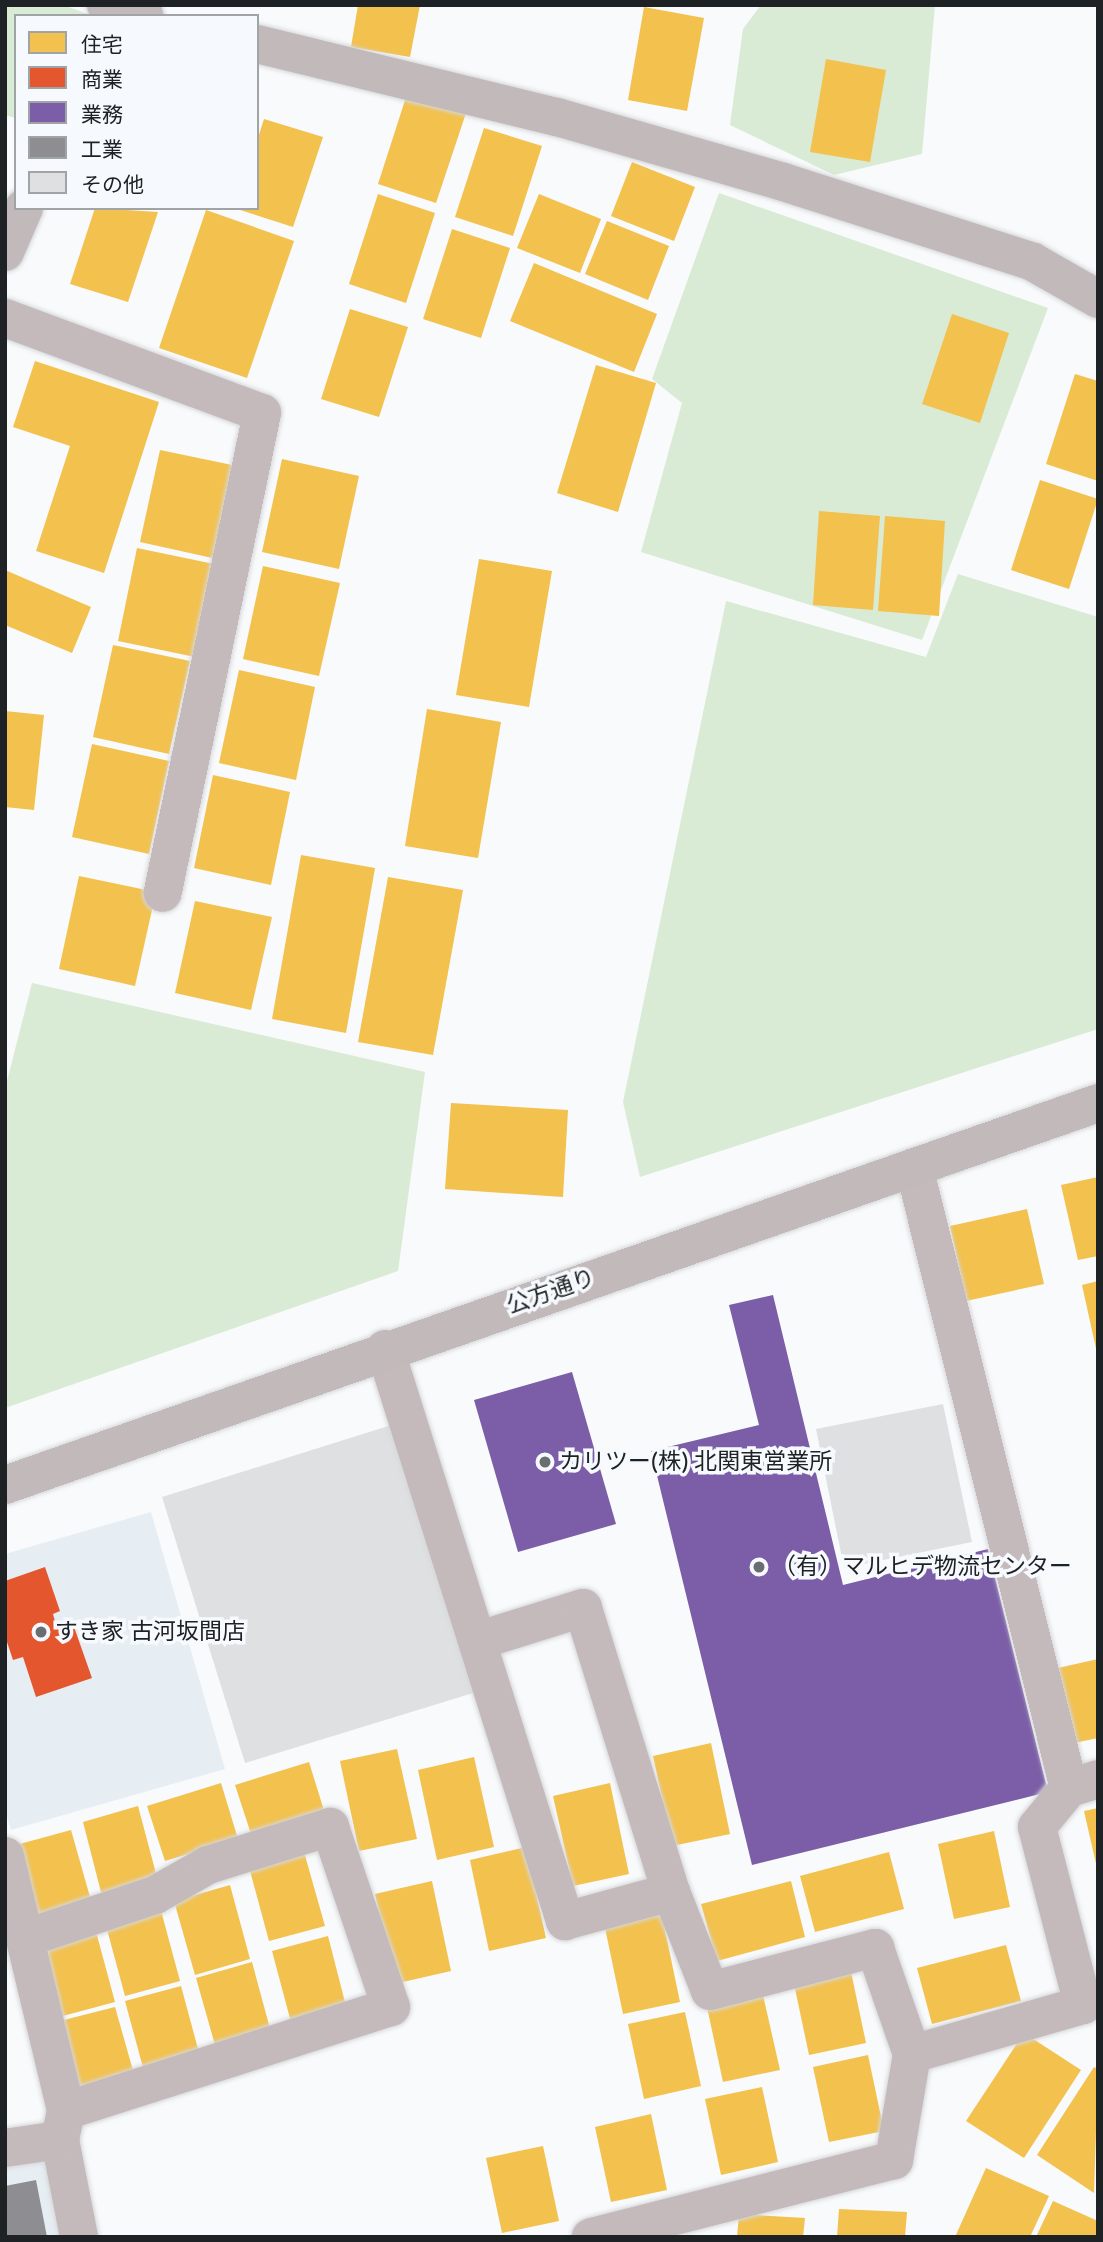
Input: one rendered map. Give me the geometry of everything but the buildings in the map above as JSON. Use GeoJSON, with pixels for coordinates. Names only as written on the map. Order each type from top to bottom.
{"type":"FeatureCollection","features":[{"type":"Feature","properties":{"kind":"street"},"geometry":{"type":"LineString","coordinates":[[259,44],[557,117],[783,182],[1033,262],[1098,299]]}},
{"type":"Feature","properties":{"kind":"street"},"geometry":{"type":"LineString","coordinates":[[5,252],[23,210]]}},
{"type":"Feature","properties":{"kind":"street"},"geometry":{"type":"LineString","coordinates":[[5,318],[262,413],[163,893]]}},
{"type":"Feature","properties":{"kind":"street","name":"公方通り"},"geometry":{"type":"LineString","coordinates":[[5,1485],[385,1349],[1098,1103]]}},
{"type":"Feature","properties":{"kind":"street"},"geometry":{"type":"LineString","coordinates":[[912,2054],[1083,2005],[1037,1827],[1083,1784],[914,1167]]}},
{"type":"Feature","properties":{"kind":"street"},"geometry":{"type":"LineString","coordinates":[[385,1349],[480,1640],[565,1921],[671,1892]]}},
{"type":"Feature","properties":{"kind":"street"},"geometry":{"type":"LineString","coordinates":[[480,1640],[583,1608],[671,1892],[710,1991],[875,1948],[912,2054],[894,2160],[706,2223],[591,2237]]}},
{"type":"Feature","properties":{"kind":"street"},"geometry":{"type":"LineString","coordinates":[[5,2148],[391,2007],[330,1827],[208,1865],[155,1895],[26,1938]]}},
{"type":"Feature","properties":{"kind":"street"},"geometry":{"type":"LineString","coordinates":[[5,1856],[26,1938],[63,2125],[79,2237]]}},
{"type":"Feature","properties":{"kind":"shaded area"},"geometry":{"type":"Polygon","coordinates":[[[151,1512],[225,1769],[11,1830],[5,1810],[5,1554],[151,1512]]]}},
{"type":"Feature","properties":{"kind":"shaded area"},"geometry":{"type":"Polygon","coordinates":[[[48,2154],[63,2237],[5,2237],[5,2161],[48,2154]]]}},
{"type":"Feature","properties":{"kind":"green space"},"geometry":{"type":"Polygon","coordinates":[[[5,5],[63,5],[88,14],[14,14],[14,117],[5,115],[5,5]]]}},
{"type":"Feature","properties":{"kind":"green space"},"geometry":{"type":"Polygon","coordinates":[[[761,5],[935,5],[922,154],[834,175],[730,125],[743,29],[761,5]]]}},
{"type":"Feature","properties":{"kind":"green space"},"geometry":{"type":"Polygon","coordinates":[[[719,193],[1048,308],[922,640],[641,552],[682,403],[652,379],[719,193]]]}},
{"type":"Feature","properties":{"kind":"green space"},"geometry":{"type":"Polygon","coordinates":[[[958,574],[1098,617],[1098,1029],[640,1177],[623,1102],[726,601],[926,657],[958,574]]]}},
{"type":"Feature","properties":{"kind":"green space"},"geometry":{"type":"Polygon","coordinates":[[[32,983],[425,1072],[398,1271],[5,1408],[5,1089],[32,983]]]}},
{"type":"Feature","properties":{"kind":"place","name":"カリツー(株) 北関東営業所"},"geometry":{"type":"Point","coordinates":[545,1462]}},
{"type":"Feature","properties":{"kind":"place","name":"（有）マルヒデ物流センター"},"geometry":{"type":"Point","coordinates":[759,1567]}},
{"type":"Feature","properties":{"kind":"place","name":"すき家 古河坂間店"},"geometry":{"type":"Point","coordinates":[41,1632]}}]}
